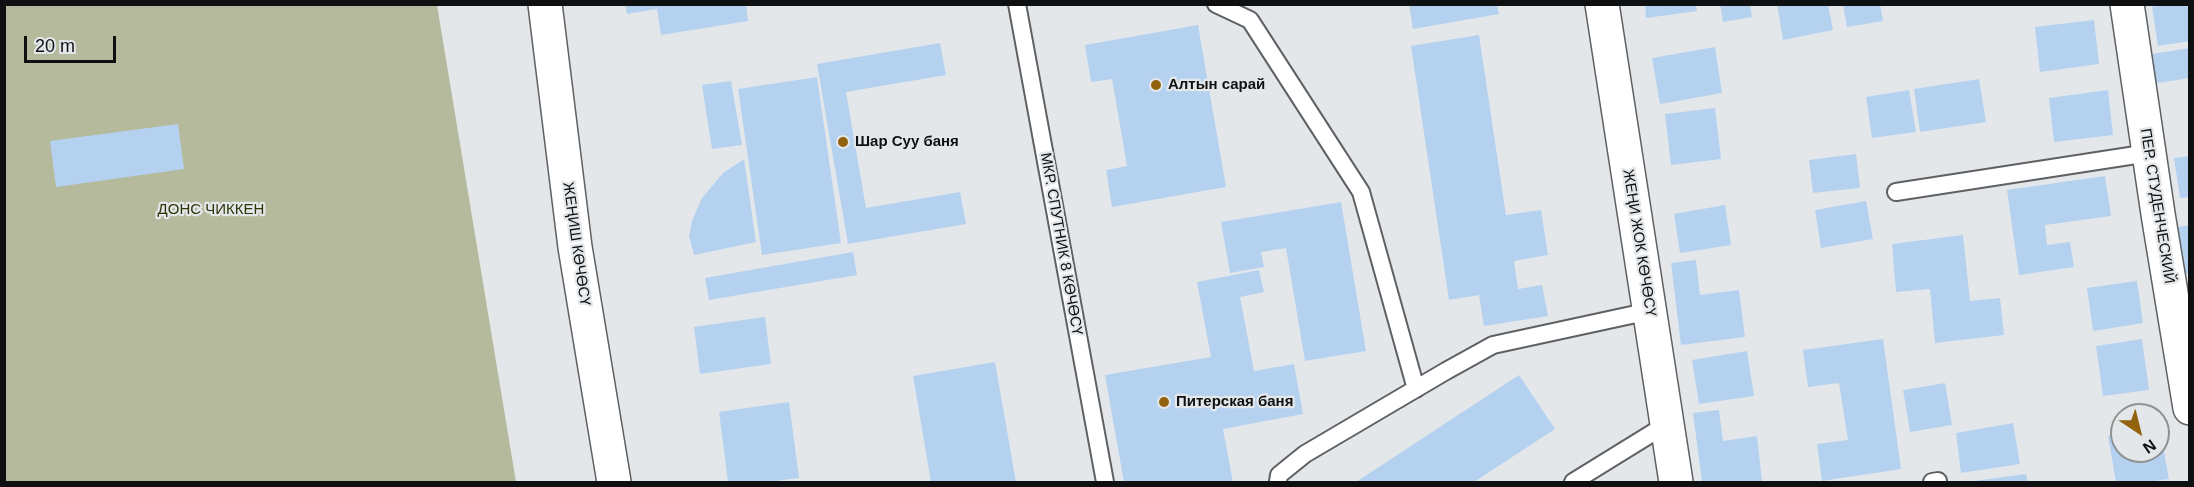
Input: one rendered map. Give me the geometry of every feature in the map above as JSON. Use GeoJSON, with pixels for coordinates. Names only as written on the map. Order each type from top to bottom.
{"type":"FeatureCollection","features":[{"type":"Feature","properties":{"kind":"street","name":"ЖЕҢИШ КӨЧӨСҮ"},"geometry":{"type":"LineString","coordinates":[[545,4],[575,247],[614,483]]}},
{"type":"Feature","properties":{"kind":"street","name":"ЖЕҢИ ЖОК КӨЧӨСҮ"},"geometry":{"type":"LineString","coordinates":[[1602,4],[1676,483]]}},
{"type":"Feature","properties":{"kind":"street","name":"ПЕР. СТУДЕНЧЕСКИЙ"},"geometry":{"type":"LineString","coordinates":[[2127,4],[2190,408]]}},
{"type":"Feature","properties":{"kind":"lane","name":"МКР. СПУТНИК 8 КӨЧӨСҮ"},"geometry":{"type":"LineString","coordinates":[[1017,4],[1105,483]]}},
{"type":"Feature","properties":{"kind":"lane"},"geometry":{"type":"LineString","coordinates":[[1216,4],[1250,20],[1361,192],[1416,389]]}},
{"type":"Feature","properties":{"kind":"lane"},"geometry":{"type":"LineString","coordinates":[[1896,192],[2149,153]]}},
{"type":"Feature","properties":{"kind":"lane"},"geometry":{"type":"LineString","coordinates":[[1278,483],[1280,474],[1305,454],[1493,345],[1650,311]]}},
{"type":"Feature","properties":{"kind":"lane"},"geometry":{"type":"LineString","coordinates":[[1573,483],[1667,424]]}},
{"type":"Feature","properties":{"kind":"green space","name":"ДОНС ЧИККЕН"},"geometry":{"type":"Polygon","coordinates":[[[4,5],[437,5],[516,482],[5,482],[4,5]]]}},
{"type":"Feature","properties":{"kind":"building"},"geometry":{"type":"Polygon","coordinates":[[[625,4],[746,4],[748,21],[661,35],[657,9],[627,14],[625,4]]]}},
{"type":"Feature","properties":{"kind":"building"},"geometry":{"type":"Polygon","coordinates":[[[1409,4],[1497,4],[1499,14],[1413,29],[1409,4]]]}},
{"type":"Feature","properties":{"kind":"building"},"geometry":{"type":"Polygon","coordinates":[[[1645,4],[1696,4],[1697,11],[1646,18],[1645,4]]]}},
{"type":"Feature","properties":{"kind":"building"},"geometry":{"type":"Polygon","coordinates":[[[1720,4],[1750,4],[1752,17],[1723,22],[1720,4]]]}},
{"type":"Feature","properties":{"kind":"building"},"geometry":{"type":"Polygon","coordinates":[[[1777,4],[1828,4],[1833,30],[1783,40],[1777,4]]]}},
{"type":"Feature","properties":{"kind":"building"},"geometry":{"type":"Polygon","coordinates":[[[1843,4],[1880,4],[1883,21],[1847,27],[1843,4]]]}},
{"type":"Feature","properties":{"kind":"building"},"geometry":{"type":"Polygon","coordinates":[[[2165,4],[2190,4],[2190,41],[2158,46],[2152,7],[2165,4]]]}},
{"type":"Feature","properties":{"kind":"building"},"geometry":{"type":"Polygon","coordinates":[[[2094,20],[2099,64],[2040,72],[2035,27],[2094,20]]]}},
{"type":"Feature","properties":{"kind":"building"},"geometry":{"type":"Polygon","coordinates":[[[1198,25],[1226,187],[1112,207],[1106,170],[1127,166],[1112,79],[1091,82],[1085,45],[1198,25]]]}},
{"type":"Feature","properties":{"kind":"building"},"geometry":{"type":"Polygon","coordinates":[[[1479,35],[1506,215],[1541,210],[1548,255],[1514,261],[1518,289],[1542,285],[1548,316],[1484,326],[1479,295],[1449,300],[1411,46],[1479,35]]]}},
{"type":"Feature","properties":{"kind":"building","name":"Шар Суу баня"},"geometry":{"type":"Polygon","coordinates":[[[940,43],[946,75],[846,92],[866,208],[960,192],[966,224],[848,244],[817,64],[940,43]]]}},
{"type":"Feature","properties":{"kind":"building"},"geometry":{"type":"Polygon","coordinates":[[[1715,47],[1722,93],[1660,104],[1652,58],[1715,47]]]}},
{"type":"Feature","properties":{"kind":"building"},"geometry":{"type":"Polygon","coordinates":[[[2190,48],[2190,78],[2151,84],[2146,55],[2190,48]]]}},
{"type":"Feature","properties":{"kind":"building"},"geometry":{"type":"Polygon","coordinates":[[[817,77],[841,243],[762,255],[738,89],[817,77]]]}},
{"type":"Feature","properties":{"kind":"building"},"geometry":{"type":"Polygon","coordinates":[[[1979,79],[1986,122],[1920,132],[1914,89],[1979,79]]]}},
{"type":"Feature","properties":{"kind":"building"},"geometry":{"type":"Polygon","coordinates":[[[731,81],[742,145],[712,149],[702,85],[731,81]]]}},
{"type":"Feature","properties":{"kind":"building"},"geometry":{"type":"Polygon","coordinates":[[[1909,90],[1916,132],[1872,138],[1866,97],[1909,90]]]}},
{"type":"Feature","properties":{"kind":"building"},"geometry":{"type":"Polygon","coordinates":[[[2108,90],[2113,135],[2054,142],[2049,98],[2108,90]]]}},
{"type":"Feature","properties":{"kind":"building"},"geometry":{"type":"Polygon","coordinates":[[[1715,108],[1721,159],[1671,165],[1665,114],[1715,108]]]}},
{"type":"Feature","properties":{"kind":"building","name":"ДОНС ЧИККЕН"},"geometry":{"type":"Polygon","coordinates":[[[178,124],[184,169],[56,187],[50,141],[178,124]]]}},
{"type":"Feature","properties":{"kind":"building"},"geometry":{"type":"Polygon","coordinates":[[[1856,154],[1860,188],[1813,193],[1809,160],[1856,154]]]}},
{"type":"Feature","properties":{"kind":"building"},"geometry":{"type":"Polygon","coordinates":[[[2190,156],[2190,197],[2180,198],[2174,158],[2190,156]]]}},
{"type":"Feature","properties":{"kind":"building"},"geometry":{"type":"Polygon","coordinates":[[[744,159],[756,242],[694,255],[689,236],[692,221],[702,198],[723,173],[744,159]]]}},
{"type":"Feature","properties":{"kind":"building"},"geometry":{"type":"Polygon","coordinates":[[[2105,176],[2111,216],[2045,225],[2047,245],[2070,242],[2074,267],[2019,275],[2007,190],[2105,176]]]}},
{"type":"Feature","properties":{"kind":"building"},"geometry":{"type":"Polygon","coordinates":[[[1866,201],[1873,239],[1821,248],[1815,210],[1866,201]]]}},
{"type":"Feature","properties":{"kind":"building"},"geometry":{"type":"Polygon","coordinates":[[[1341,202],[1366,351],[1305,361],[1286,248],[1261,252],[1264,267],[1230,273],[1221,222],[1341,202]]]}},
{"type":"Feature","properties":{"kind":"building"},"geometry":{"type":"Polygon","coordinates":[[[1725,205],[1731,245],[1680,253],[1674,214],[1725,205]]]}},
{"type":"Feature","properties":{"kind":"building"},"geometry":{"type":"Polygon","coordinates":[[[2190,225],[2190,273],[2185,274],[2178,227],[2190,225]]]}},
{"type":"Feature","properties":{"kind":"building"},"geometry":{"type":"Polygon","coordinates":[[[1963,235],[1970,301],[2000,298],[2004,335],[1935,343],[1930,289],[1896,292],[1892,244],[1963,235]]]}},
{"type":"Feature","properties":{"kind":"building"},"geometry":{"type":"Polygon","coordinates":[[[853,252],[857,275],[709,300],[705,278],[853,252]]]}},
{"type":"Feature","properties":{"kind":"building"},"geometry":{"type":"Polygon","coordinates":[[[1696,260],[1700,295],[1739,290],[1745,337],[1681,345],[1671,263],[1696,260]]]}},
{"type":"Feature","properties":{"kind":"building"},"geometry":{"type":"Polygon","coordinates":[[[1259,270],[1264,292],[1240,297],[1254,371],[1294,364],[1303,414],[1223,429],[1233,482],[1124,482],[1105,375],[1211,357],[1197,282],[1259,270]]]}},
{"type":"Feature","properties":{"kind":"building"},"geometry":{"type":"Polygon","coordinates":[[[2137,281],[2143,323],[2093,331],[2087,288],[2137,281]]]}},
{"type":"Feature","properties":{"kind":"building"},"geometry":{"type":"Polygon","coordinates":[[[765,317],[771,364],[700,374],[694,327],[765,317]]]}},
{"type":"Feature","properties":{"kind":"building"},"geometry":{"type":"Polygon","coordinates":[[[1883,339],[1901,469],[1822,481],[1817,444],[1848,440],[1839,383],[1808,387],[1803,350],[1883,339]]]}},
{"type":"Feature","properties":{"kind":"building"},"geometry":{"type":"Polygon","coordinates":[[[2142,339],[2149,390],[2103,396],[2096,346],[2142,339]]]}},
{"type":"Feature","properties":{"kind":"building"},"geometry":{"type":"Polygon","coordinates":[[[1747,351],[1754,396],[1699,404],[1692,360],[1747,351]]]}},
{"type":"Feature","properties":{"kind":"building"},"geometry":{"type":"Polygon","coordinates":[[[995,362],[1016,482],[931,482],[913,376],[995,362]]]}},
{"type":"Feature","properties":{"kind":"building"},"geometry":{"type":"Polygon","coordinates":[[[1519,375],[1555,429],[1474,482],[1356,482],[1519,375]]]}},
{"type":"Feature","properties":{"kind":"building"},"geometry":{"type":"Polygon","coordinates":[[[1945,383],[1952,425],[1910,432],[1903,390],[1945,383]]]}},
{"type":"Feature","properties":{"kind":"building"},"geometry":{"type":"Polygon","coordinates":[[[789,402],[799,478],[768,482],[728,482],[719,412],[789,402]]]}},
{"type":"Feature","properties":{"kind":"building"},"geometry":{"type":"Polygon","coordinates":[[[1719,410],[1723,441],[1757,436],[1762,482],[1702,482],[1693,413],[1719,410]]]}},
{"type":"Feature","properties":{"kind":"building"},"geometry":{"type":"Polygon","coordinates":[[[2013,423],[2020,464],[1961,473],[1956,433],[2013,423]]]}},
{"type":"Feature","properties":{"kind":"building"},"geometry":{"type":"Polygon","coordinates":[[[2113,463],[2166,463],[2169,479],[2116,482],[2113,463]]]}},
{"type":"Feature","properties":{"kind":"building"},"geometry":{"type":"Polygon","coordinates":[[[2026,474],[2028,482],[1975,482],[1975,481],[2026,474]]]}},
{"type":"Feature","properties":{"kind":"place","name":"Алтын сарай"},"geometry":{"type":"Point","coordinates":[1156,85]}},
{"type":"Feature","properties":{"kind":"place","name":"Шар Суу баня"},"geometry":{"type":"Point","coordinates":[843,142]}},
{"type":"Feature","properties":{"kind":"place","name":"Питерская баня"},"geometry":{"type":"Point","coordinates":[1164,402]}}]}
